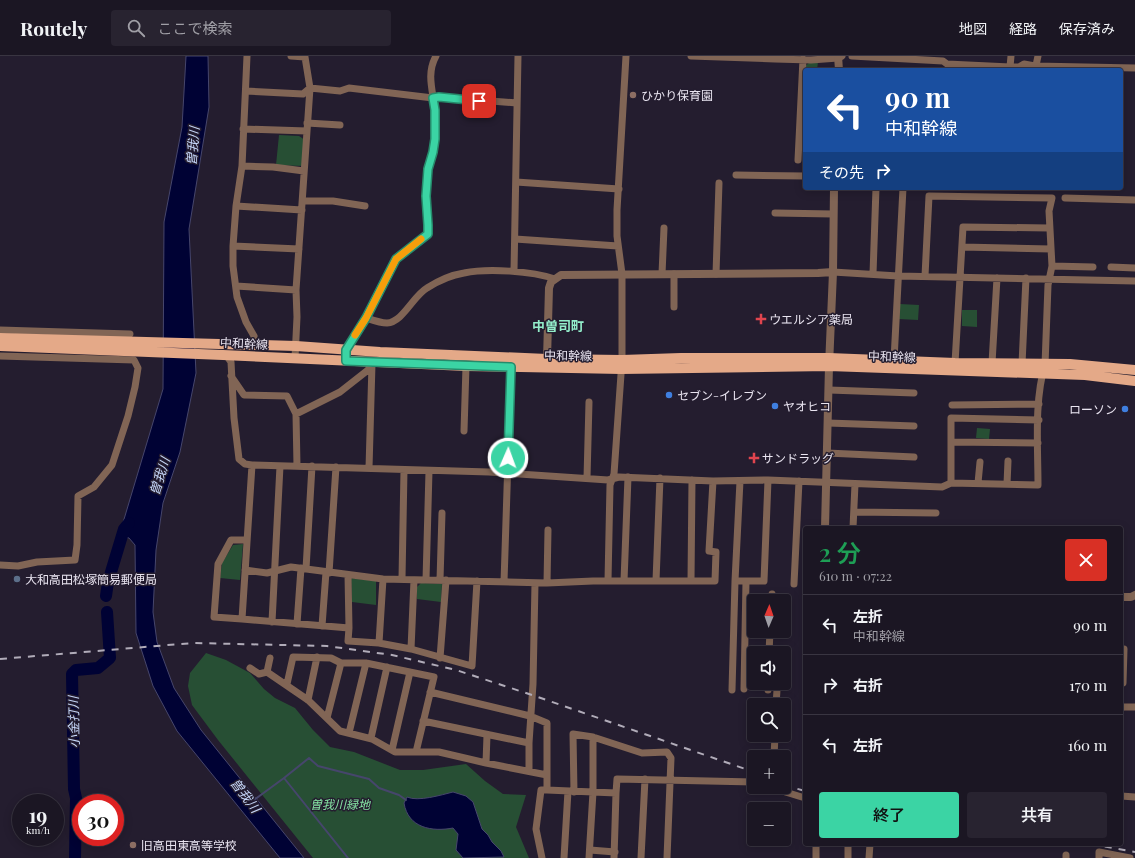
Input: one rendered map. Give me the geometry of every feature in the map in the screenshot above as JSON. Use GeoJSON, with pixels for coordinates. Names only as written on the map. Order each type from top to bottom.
{"type":"FeatureCollection","features":[{"type":"Feature","properties":{"kind":"main road","name":"中和幹線"},"geometry":{"type":"LineString","coordinates":[[0,338],[152,347],[224,355],[466,366],[511,367],[621,365],[688,358],[1044,370],[1135,381]]}},
{"type":"Feature","properties":{"kind":"main road","name":"中和幹線"},"geometry":{"type":"LineString","coordinates":[[0,346],[152,347],[220,344],[296,346],[346,350],[548,359],[621,365]]}},
{"type":"Feature","properties":{"kind":"main road","name":"中和幹線"},"geometry":{"type":"LineString","coordinates":[[829,362],[894,360],[1022,364],[1044,370],[1070,364],[1135,370]]}},
{"type":"Feature","properties":{"kind":"street"},"geometry":{"type":"LineString","coordinates":[[247,56],[242,166],[236,206],[233,266],[237,297],[246,322],[254,336]]}},
{"type":"Feature","properties":{"kind":"street"},"geometry":{"type":"LineString","coordinates":[[291,56],[305,57],[310,88],[296,290],[297,317],[295,358]]}},
{"type":"Feature","properties":{"kind":"street"},"geometry":{"type":"LineString","coordinates":[[346,361],[346,350],[366,318],[396,259],[428,234],[426,196],[428,169],[435,139],[435,110],[431,88],[431,74],[432,62],[436,56]]}},
{"type":"Feature","properties":{"kind":"street"},"geometry":{"type":"LineString","coordinates":[[514,271],[518,56]]}},
{"type":"Feature","properties":{"kind":"street"},"geometry":{"type":"LineString","coordinates":[[608,581],[610,485],[614,474],[621,365],[622,274],[618,246],[617,210],[626,56]]}},
{"type":"Feature","properties":{"kind":"street"},"geometry":{"type":"LineString","coordinates":[[691,56],[803,59],[840,57],[839,68]]}},
{"type":"Feature","properties":{"kind":"street"},"geometry":{"type":"LineString","coordinates":[[852,56],[943,61],[946,67],[961,65],[1018,67],[1024,64],[1035,68],[1076,68]]}},
{"type":"Feature","properties":{"kind":"street"},"geometry":{"type":"LineString","coordinates":[[961,56],[961,65]]}},
{"type":"Feature","properties":{"kind":"street"},"geometry":{"type":"LineString","coordinates":[[1010,67],[1011,56]]}},
{"type":"Feature","properties":{"kind":"street"},"geometry":{"type":"LineString","coordinates":[[1035,68],[1038,56]]}},
{"type":"Feature","properties":{"kind":"street"},"geometry":{"type":"LineString","coordinates":[[798,160],[803,59]]}},
{"type":"Feature","properties":{"kind":"street"},"geometry":{"type":"LineString","coordinates":[[1123,68],[1135,68]]}},
{"type":"Feature","properties":{"kind":"street"},"geometry":{"type":"LineString","coordinates":[[246,91],[303,94],[310,88],[340,91],[348,88],[433,98],[439,97],[517,103]]}},
{"type":"Feature","properties":{"kind":"street"},"geometry":{"type":"LineString","coordinates":[[307,122],[340,125]]}},
{"type":"Feature","properties":{"kind":"street"},"geometry":{"type":"LineString","coordinates":[[243,129],[307,131]]}},
{"type":"Feature","properties":{"kind":"street"},"geometry":{"type":"LineString","coordinates":[[242,166],[273,167],[304,171]]}},
{"type":"Feature","properties":{"kind":"street"},"geometry":{"type":"LineString","coordinates":[[736,175],[803,176]]}},
{"type":"Feature","properties":{"kind":"street"},"geometry":{"type":"LineString","coordinates":[[516,182],[619,189]]}},
{"type":"Feature","properties":{"kind":"street"},"geometry":{"type":"LineString","coordinates":[[716,274],[719,183]]}},
{"type":"Feature","properties":{"kind":"street"},"geometry":{"type":"LineString","coordinates":[[825,526],[833,272],[834,190]]}},
{"type":"Feature","properties":{"kind":"street"},"geometry":{"type":"LineString","coordinates":[[873,274],[876,190]]}},
{"type":"Feature","properties":{"kind":"street"},"geometry":{"type":"LineString","coordinates":[[894,360],[903,190]]}},
{"type":"Feature","properties":{"kind":"street"},"geometry":{"type":"LineString","coordinates":[[224,355],[231,362],[234,418],[239,459],[245,464],[508,473],[608,480],[612,478],[628,477],[713,481],[768,480],[942,487],[951,483],[1038,485],[1039,404],[1044,370],[1048,285],[1052,266],[1049,211],[1052,198],[929,192],[925,276]]}},
{"type":"Feature","properties":{"kind":"street"},"geometry":{"type":"LineString","coordinates":[[1065,198],[1135,200]]}},
{"type":"Feature","properties":{"kind":"street"},"geometry":{"type":"LineString","coordinates":[[303,201],[333,201],[365,206]]}},
{"type":"Feature","properties":{"kind":"street"},"geometry":{"type":"LineString","coordinates":[[236,206],[302,210]]}},
{"type":"Feature","properties":{"kind":"street"},"geometry":{"type":"LineString","coordinates":[[775,214],[833,214]]}},
{"type":"Feature","properties":{"kind":"street"},"geometry":{"type":"LineString","coordinates":[[955,363],[963,227],[1049,228]]}},
{"type":"Feature","properties":{"kind":"street"},"geometry":{"type":"LineString","coordinates":[[662,274],[664,228]]}},
{"type":"Feature","properties":{"kind":"street"},"geometry":{"type":"LineString","coordinates":[[515,239],[618,246]]}},
{"type":"Feature","properties":{"kind":"street"},"geometry":{"type":"LineString","coordinates":[[233,246],[299,249]]}},
{"type":"Feature","properties":{"kind":"street"},"geometry":{"type":"LineString","coordinates":[[962,247],[1051,249]]}},
{"type":"Feature","properties":{"kind":"street"},"geometry":{"type":"LineString","coordinates":[[1052,266],[1093,267]]}},
{"type":"Feature","properties":{"kind":"street"},"geometry":{"type":"LineString","coordinates":[[1111,267],[1135,268]]}},
{"type":"Feature","properties":{"kind":"street"},"geometry":{"type":"LineString","coordinates":[[366,318],[387,323],[399,318],[426,288],[455,275],[466,272],[514,271],[547,276],[555,279]]}},
{"type":"Feature","properties":{"kind":"street"},"geometry":{"type":"LineString","coordinates":[[548,359],[549,288],[551,282],[561,275],[818,274],[833,272],[960,278],[1050,278],[1135,281]]}},
{"type":"Feature","properties":{"kind":"street"},"geometry":{"type":"LineString","coordinates":[[674,274],[674,307]]}},
{"type":"Feature","properties":{"kind":"street"},"geometry":{"type":"LineString","coordinates":[[992,363],[997,278]]}},
{"type":"Feature","properties":{"kind":"street"},"geometry":{"type":"LineString","coordinates":[[1022,364],[1026,278]]}},
{"type":"Feature","properties":{"kind":"street"},"geometry":{"type":"LineString","coordinates":[[236,286],[296,290]]}},
{"type":"Feature","properties":{"kind":"street"},"geometry":{"type":"LineString","coordinates":[[0,330],[130,334]]}},
{"type":"Feature","properties":{"kind":"street"},"geometry":{"type":"LineString","coordinates":[[368,468],[373,351]]}},
{"type":"Feature","properties":{"kind":"street"},"geometry":{"type":"LineString","coordinates":[[0,356],[134,360],[138,368],[128,416],[112,465],[94,487],[78,496],[77,545],[75,560],[37,562],[18,566],[0,565]]}},
{"type":"Feature","properties":{"kind":"street"},"geometry":{"type":"LineString","coordinates":[[296,414],[340,392],[368,370],[372,362]]}},
{"type":"Feature","properties":{"kind":"street"},"geometry":{"type":"LineString","coordinates":[[464,431],[466,366]]}},
{"type":"Feature","properties":{"kind":"street"},"geometry":{"type":"LineString","coordinates":[[504,582],[511,367]]}},
{"type":"Feature","properties":{"kind":"street"},"geometry":{"type":"LineString","coordinates":[[231,376],[244,395],[287,396],[296,414],[297,466]]}},
{"type":"Feature","properties":{"kind":"street"},"geometry":{"type":"LineString","coordinates":[[829,390],[914,393]]}},
{"type":"Feature","properties":{"kind":"street"},"geometry":{"type":"LineString","coordinates":[[587,478],[589,402]]}},
{"type":"Feature","properties":{"kind":"street"},"geometry":{"type":"LineString","coordinates":[[952,405],[1039,404]]}},
{"type":"Feature","properties":{"kind":"street"},"geometry":{"type":"LineString","coordinates":[[951,483],[951,418],[1039,420]]}},
{"type":"Feature","properties":{"kind":"street"},"geometry":{"type":"LineString","coordinates":[[828,423],[914,426]]}},
{"type":"Feature","properties":{"kind":"street"},"geometry":{"type":"LineString","coordinates":[[951,442],[1038,443]]}},
{"type":"Feature","properties":{"kind":"street"},"geometry":{"type":"LineString","coordinates":[[827,453],[914,457]]}},
{"type":"Feature","properties":{"kind":"street"},"geometry":{"type":"LineString","coordinates":[[1008,461],[1008,484]]}},
{"type":"Feature","properties":{"kind":"street"},"geometry":{"type":"LineString","coordinates":[[978,483],[980,462]]}},
{"type":"Feature","properties":{"kind":"street"},"geometry":{"type":"LineString","coordinates":[[242,619],[252,465]]}},
{"type":"Feature","properties":{"kind":"street"},"geometry":{"type":"LineString","coordinates":[[272,622],[280,466]]}},
{"type":"Feature","properties":{"kind":"street"},"geometry":{"type":"LineString","coordinates":[[297,624],[312,466]]}},
{"type":"Feature","properties":{"kind":"street"},"geometry":{"type":"LineString","coordinates":[[322,626],[328,572],[336,467]]}},
{"type":"Feature","properties":{"kind":"street"},"geometry":{"type":"LineString","coordinates":[[402,579],[404,470]]}},
{"type":"Feature","properties":{"kind":"street"},"geometry":{"type":"LineString","coordinates":[[426,580],[429,471]]}},
{"type":"Feature","properties":{"kind":"street"},"geometry":{"type":"LineString","coordinates":[[624,581],[628,477]]}},
{"type":"Feature","properties":{"kind":"street"},"geometry":{"type":"LineString","coordinates":[[656,581],[660,478]]}},
{"type":"Feature","properties":{"kind":"street"},"geometry":{"type":"LineString","coordinates":[[690,580],[692,480]]}},
{"type":"Feature","properties":{"kind":"street"},"geometry":{"type":"LineString","coordinates":[[735,581],[764,581],[768,480]]}},
{"type":"Feature","properties":{"kind":"street"},"geometry":{"type":"LineString","coordinates":[[245,570],[268,573],[291,567],[383,579],[547,584],[608,581],[715,581],[716,552],[709,551],[713,481]]}},
{"type":"Feature","properties":{"kind":"street"},"geometry":{"type":"LineString","coordinates":[[732,690],[740,481]]}},
{"type":"Feature","properties":{"kind":"street"},"geometry":{"type":"LineString","coordinates":[[794,584],[799,481]]}},
{"type":"Feature","properties":{"kind":"street"},"geometry":{"type":"LineString","coordinates":[[853,526],[855,484]]}},
{"type":"Feature","properties":{"kind":"street"},"geometry":{"type":"LineString","coordinates":[[854,512],[936,513]]}},
{"type":"Feature","properties":{"kind":"street"},"geometry":{"type":"LineString","coordinates":[[440,658],[443,580],[442,513]]}},
{"type":"Feature","properties":{"kind":"street"},"geometry":{"type":"LineString","coordinates":[[547,584],[548,530]]}},
{"type":"Feature","properties":{"kind":"street"},"geometry":{"type":"LineString","coordinates":[[247,540],[231,540],[218,564],[214,617],[349,628]]}},
{"type":"Feature","properties":{"kind":"street"},"geometry":{"type":"LineString","coordinates":[[348,575],[348,641],[379,643],[411,649],[472,666],[477,581]]}},
{"type":"Feature","properties":{"kind":"street"},"geometry":{"type":"LineString","coordinates":[[379,643],[383,579]]}},
{"type":"Feature","properties":{"kind":"street"},"geometry":{"type":"LineString","coordinates":[[411,649],[414,580]]}},
{"type":"Feature","properties":{"kind":"street"},"geometry":{"type":"LineString","coordinates":[[744,689],[746,581]]}},
{"type":"Feature","properties":{"kind":"street"},"geometry":{"type":"LineString","coordinates":[[529,771],[535,583]]}},
{"type":"Feature","properties":{"kind":"street"},"geometry":{"type":"LineString","coordinates":[[1123,597],[1135,596]]}},
{"type":"Feature","properties":{"kind":"street"},"geometry":{"type":"LineString","coordinates":[[1123,658],[1124,649]]}},
{"type":"Feature","properties":{"kind":"street"},"geometry":{"type":"LineString","coordinates":[[287,684],[293,657],[331,658],[341,663],[366,663],[434,677],[416,752]]}},
{"type":"Feature","properties":{"kind":"street"},"geometry":{"type":"LineString","coordinates":[[266,672],[270,658]]}},
{"type":"Feature","properties":{"kind":"street"},"geometry":{"type":"LineString","coordinates":[[308,700],[317,658]]}},
{"type":"Feature","properties":{"kind":"street"},"geometry":{"type":"LineString","coordinates":[[327,718],[341,663]]}},
{"type":"Feature","properties":{"kind":"street"},"geometry":{"type":"LineString","coordinates":[[349,733],[366,663]]}},
{"type":"Feature","properties":{"kind":"street"},"geometry":{"type":"LineString","coordinates":[[250,668],[259,674],[266,672],[287,684],[308,700],[340,732],[371,738],[395,752],[439,752],[547,775]]}},
{"type":"Feature","properties":{"kind":"street"},"geometry":{"type":"LineString","coordinates":[[371,738],[387,668]]}},
{"type":"Feature","properties":{"kind":"street"},"geometry":{"type":"LineString","coordinates":[[392,750],[410,672]]}},
{"type":"Feature","properties":{"kind":"street"},"geometry":{"type":"LineString","coordinates":[[776,698],[777,690]]}},
{"type":"Feature","properties":{"kind":"street"},"geometry":{"type":"LineString","coordinates":[[430,692],[530,716],[547,723],[547,790]]}},
{"type":"Feature","properties":{"kind":"street"},"geometry":{"type":"LineString","coordinates":[[1123,707],[1135,707]]}},
{"type":"Feature","properties":{"kind":"street"},"geometry":{"type":"LineString","coordinates":[[423,720],[529,743]]}},
{"type":"Feature","properties":{"kind":"street"},"geometry":{"type":"LineString","coordinates":[[564,858],[571,791],[573,734],[593,737],[642,753],[667,752],[671,758],[667,858]]}},
{"type":"Feature","properties":{"kind":"street"},"geometry":{"type":"LineString","coordinates":[[486,763],[487,735]]}},
{"type":"Feature","properties":{"kind":"street"},"geometry":{"type":"LineString","coordinates":[[593,737],[593,792],[590,854],[615,855],[617,779],[747,782]]}},
{"type":"Feature","properties":{"kind":"street"},"geometry":{"type":"LineString","coordinates":[[641,858],[645,779]]}},
{"type":"Feature","properties":{"kind":"street"},"geometry":{"type":"LineString","coordinates":[[542,858],[536,828],[541,790],[616,793]]}},
{"type":"Feature","properties":{"kind":"street"},"geometry":{"type":"LineString","coordinates":[[791,794],[803,797]]}},
{"type":"Feature","properties":{"kind":"street"},"geometry":{"type":"LineString","coordinates":[[1123,796],[1135,798]]}},
{"type":"Feature","properties":{"kind":"street"},"geometry":{"type":"LineString","coordinates":[[816,846],[816,858]]}},
{"type":"Feature","properties":{"kind":"street"},"geometry":{"type":"LineString","coordinates":[[848,846],[848,858]]}},
{"type":"Feature","properties":{"kind":"street"},"geometry":{"type":"LineString","coordinates":[[869,858],[870,846]]}},
{"type":"Feature","properties":{"kind":"street"},"geometry":{"type":"LineString","coordinates":[[1098,858],[1099,852],[1130,858]]}},
{"type":"Feature","properties":{"kind":"green space"},"geometry":{"type":"Polygon","coordinates":[[[818,62],[817,68],[805,68],[805,66],[809,63],[818,62]]]}},
{"type":"Feature","properties":{"kind":"green space"},"geometry":{"type":"Polygon","coordinates":[[[279,135],[299,136],[305,140],[303,166],[276,165],[279,135]]]}},
{"type":"Feature","properties":{"kind":"green space"},"geometry":{"type":"Polygon","coordinates":[[[900,304],[919,305],[918,320],[899,319],[900,304]]]}},
{"type":"Feature","properties":{"kind":"green space"},"geometry":{"type":"Polygon","coordinates":[[[962,310],[977,310],[977,327],[962,326],[962,310]]]}},
{"type":"Feature","properties":{"kind":"green space"},"geometry":{"type":"Polygon","coordinates":[[[977,428],[990,429],[989,439],[976,438],[977,428]]]}},
{"type":"Feature","properties":{"kind":"green space"},"geometry":{"type":"Polygon","coordinates":[[[243,544],[240,580],[220,578],[222,563],[233,545],[243,544]]]}},
{"type":"Feature","properties":{"kind":"green space"},"geometry":{"type":"Polygon","coordinates":[[[351,578],[376,581],[376,605],[352,602],[351,578]]]}},
{"type":"Feature","properties":{"kind":"green space"},"geometry":{"type":"Polygon","coordinates":[[[421,583],[442,584],[441,602],[417,599],[417,587],[421,583]]]}},
{"type":"Feature","properties":{"kind":"green space","name":"曽我川緑地"},"geometry":{"type":"Polygon","coordinates":[[[206,653],[226,660],[250,673],[264,689],[275,698],[295,708],[313,730],[330,747],[354,752],[400,770],[423,770],[466,764],[485,781],[503,794],[526,795],[516,827],[529,858],[313,858],[218,740],[192,705],[188,686],[190,673],[206,653]]]}},
{"type":"Feature","properties":{"kind":"water","name":"曽我川"},"geometry":{"type":"Polygon","coordinates":[[[186,56],[208,56],[209,107],[189,229],[196,373],[180,452],[163,503],[156,550],[153,612],[157,642],[174,688],[201,730],[304,858],[280,858],[177,731],[153,686],[136,633],[135,545],[129,538],[119,536],[163,389],[164,222],[182,127],[186,56]]]}},
{"type":"Feature","properties":{"kind":"water"},"geometry":{"type":"Polygon","coordinates":[[[453,792],[466,796],[473,802],[482,829],[501,851],[504,857],[463,858],[456,850],[458,834],[453,828],[437,829],[422,826],[410,818],[406,811],[404,803],[407,797],[417,799],[453,792]]]}},
{"type":"Feature","properties":{"kind":"waterway","name":"小金打川"},"geometry":{"type":"LineString","coordinates":[[106,596],[108,582],[124,529],[129,523]]}},
{"type":"Feature","properties":{"kind":"waterway","name":"小金打川"},"geometry":{"type":"LineString","coordinates":[[75,858],[76,798],[74,789],[72,674],[76,670],[98,668],[110,658],[107,612]]}},
{"type":"Feature","properties":{"kind":"waterway"},"geometry":{"type":"LineString","coordinates":[[348,858],[284,778],[309,758],[318,766],[369,779],[379,788],[399,795],[406,800]]}},
{"type":"Feature","properties":{"kind":"waterway","name":"曽我川"},"geometry":{"type":"LineString","coordinates":[[254,800],[284,778]]}},
{"type":"Feature","properties":{"kind":"railway"},"geometry":{"type":"LineString","coordinates":[[0,659],[193,643],[327,646],[392,655],[456,670],[747,770]]}},
{"type":"Feature","properties":{"kind":"railway"},"geometry":{"type":"LineString","coordinates":[[791,787],[803,790]]}},
{"type":"Feature","properties":{"kind":"railway"},"geometry":{"type":"LineString","coordinates":[[1102,846],[1135,852]]}},
{"type":"Feature","properties":{"kind":"slow traffic"},"geometry":{"type":"LineString","coordinates":[[355,335],[366,318],[396,259],[421,239]]}},
{"type":"Feature","properties":{"kind":"place","name":"ひかり保育園"},"geometry":{"type":"Point","coordinates":[633,95]}},
{"type":"Feature","properties":{"kind":"place","name":"ウエルシア薬局"},"geometry":{"type":"Point","coordinates":[761,319]}},
{"type":"Feature","properties":{"kind":"place","name":"セブン-イレブン"},"geometry":{"type":"Point","coordinates":[669,395]}},
{"type":"Feature","properties":{"kind":"place","name":"ヤオヒコ"},"geometry":{"type":"Point","coordinates":[775,406]}},
{"type":"Feature","properties":{"kind":"place","name":"ローソン"},"geometry":{"type":"Point","coordinates":[1125,409]}},
{"type":"Feature","properties":{"kind":"place","name":"サンドラッグ"},"geometry":{"type":"Point","coordinates":[754,458]}},
{"type":"Feature","properties":{"kind":"place","name":"大和高田松塚簡易郵便局"},"geometry":{"type":"Point","coordinates":[17,579]}},
{"type":"Feature","properties":{"kind":"place","name":"旧高田東高等学校"},"geometry":{"type":"Point","coordinates":[133,845]}},
{"type":"Feature","properties":{"kind":"district","name":"中曽司町"},"geometry":{"type":"Point","coordinates":[558,325]}},
{"type":"Feature","properties":{"kind":"route"},"geometry":{"type":"LineString","coordinates":[[479,101],[439,97],[433,98],[435,110],[435,139],[428,169],[426,196],[428,234],[396,259],[366,318],[346,350],[346,361],[511,367],[508,458]]}}]}
